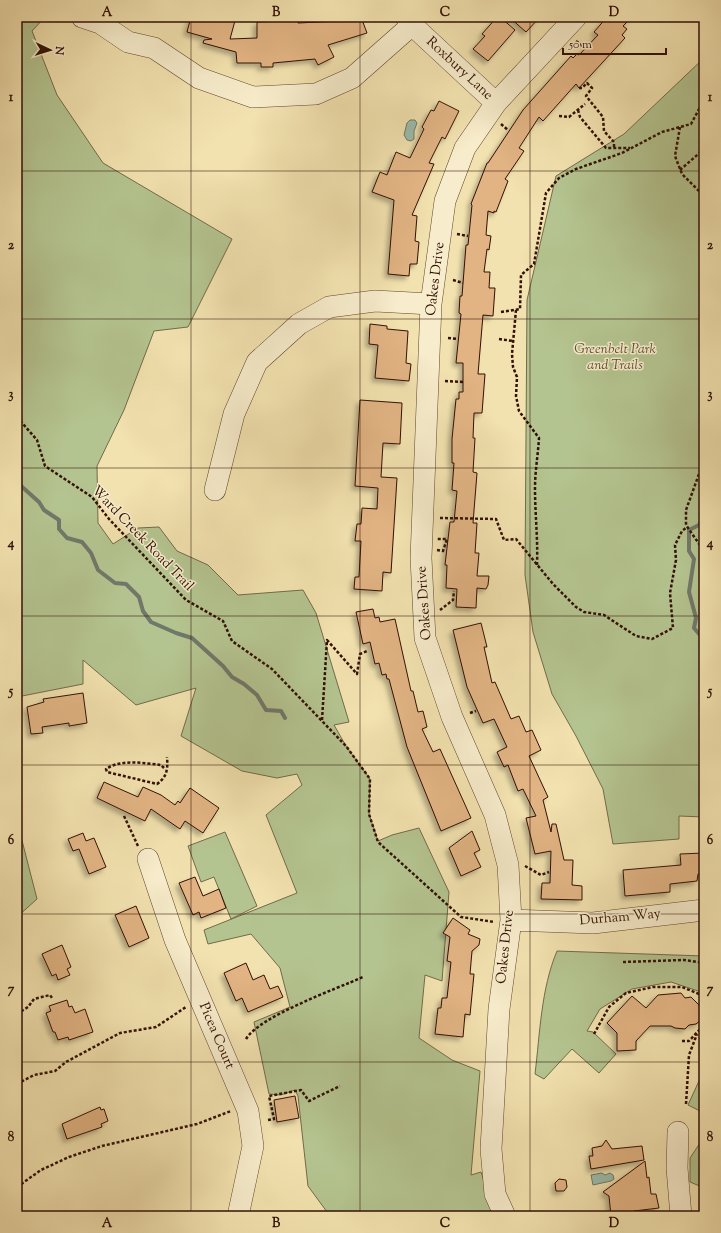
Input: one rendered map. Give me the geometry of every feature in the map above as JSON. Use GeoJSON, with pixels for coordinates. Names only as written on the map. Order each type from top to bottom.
{"type":"FeatureCollection","features":[{"type":"Feature","properties":{"kind":"street"},"geometry":{"type":"LineString","coordinates":[[82,17],[100,23],[128,42],[154,48],[199,78],[253,97],[316,94],[352,78],[409,21]]}},
{"type":"Feature","properties":{"kind":"street","name":"Oakes Drive"},"geometry":{"type":"LineString","coordinates":[[506,1216],[495,1194],[491,1149],[499,1009],[511,920],[508,865],[495,815],[452,717],[425,638],[421,558],[431,304],[446,201],[464,148],[496,103],[576,17]]}},
{"type":"Feature","properties":{"kind":"street","name":"Roxbury Lane"},"geometry":{"type":"LineString","coordinates":[[409,21],[496,103]]}},
{"type":"Feature","properties":{"kind":"street"},"geometry":{"type":"LineString","coordinates":[[215,490],[234,414],[257,362],[299,324],[329,307],[375,301],[431,304]]}},
{"type":"Feature","properties":{"kind":"street","name":"Picea Court"},"geometry":{"type":"LineString","coordinates":[[144,856],[175,940],[246,1104],[253,1146],[238,1216]]}},
{"type":"Feature","properties":{"kind":"street","name":"Durham Way"},"geometry":{"type":"LineString","coordinates":[[511,920],[593,923],[704,910]]}},
{"type":"Feature","properties":{"kind":"street"},"geometry":{"type":"LineString","coordinates":[[678,1132],[677,1168],[681,1216]]}},
{"type":"Feature","properties":{"kind":"path"},"geometry":{"type":"LineString","coordinates":[[575,40],[584,48]]}},
{"type":"Feature","properties":{"kind":"path"},"geometry":{"type":"LineString","coordinates":[[579,88],[582,88],[587,83],[592,88],[586,96],[603,116],[604,131],[614,142],[614,148]]}},
{"type":"Feature","properties":{"kind":"path"},"geometry":{"type":"LineString","coordinates":[[501,312],[520,309],[521,275],[534,264],[546,193],[559,178],[576,169],[622,153],[662,132],[691,124],[704,100]]}},
{"type":"Feature","properties":{"kind":"path"},"geometry":{"type":"LineString","coordinates":[[558,116],[569,117],[585,104]]}},
{"type":"Feature","properties":{"kind":"path"},"geometry":{"type":"LineString","coordinates":[[578,110],[580,117],[606,148],[631,148]]}},
{"type":"Feature","properties":{"kind":"path"},"geometry":{"type":"LineString","coordinates":[[500,124],[508,130]]}},
{"type":"Feature","properties":{"kind":"path"},"geometry":{"type":"LineString","coordinates":[[680,127],[675,156],[682,174],[704,196]]}},
{"type":"Feature","properties":{"kind":"path"},"geometry":{"type":"LineString","coordinates":[[680,170],[704,149]]}},
{"type":"Feature","properties":{"kind":"path"},"geometry":{"type":"LineString","coordinates":[[457,234],[468,236]]}},
{"type":"Feature","properties":{"kind":"path"},"geometry":{"type":"LineString","coordinates":[[453,280],[463,283]]}},
{"type":"Feature","properties":{"kind":"path"},"geometry":{"type":"LineString","coordinates":[[516,310],[515,333],[513,341],[513,367],[517,376],[516,396],[519,411],[539,438],[535,486],[537,566]]}},
{"type":"Feature","properties":{"kind":"path"},"geometry":{"type":"LineString","coordinates":[[448,338],[458,338]]}},
{"type":"Feature","properties":{"kind":"path"},"geometry":{"type":"LineString","coordinates":[[498,339],[513,341]]}},
{"type":"Feature","properties":{"kind":"path"},"geometry":{"type":"LineString","coordinates":[[445,381],[463,382]]}},
{"type":"Feature","properties":{"kind":"path","name":"Ward Creek Road Trail"},"geometry":{"type":"LineString","coordinates":[[17,417],[37,440],[45,466],[92,497],[109,519],[186,600],[223,621],[232,641],[272,669],[346,746],[370,778],[369,814],[378,842],[461,917],[490,922],[511,920]]}},
{"type":"Feature","properties":{"kind":"path"},"geometry":{"type":"LineString","coordinates":[[704,460],[686,510],[687,527],[704,551]]}},
{"type":"Feature","properties":{"kind":"path"},"geometry":{"type":"LineString","coordinates":[[437,518],[496,519],[504,540],[516,539],[528,551],[537,566],[576,607],[584,612],[604,615],[636,636],[652,639],[673,628],[670,593],[676,560],[675,545],[682,530],[687,527]]}},
{"type":"Feature","properties":{"kind":"path"},"geometry":{"type":"LineString","coordinates":[[435,550],[443,550],[447,539],[436,539]]}},
{"type":"Feature","properties":{"kind":"path"},"geometry":{"type":"LineString","coordinates":[[436,614],[453,600],[454,591]]}},
{"type":"Feature","properties":{"kind":"path"},"geometry":{"type":"LineString","coordinates":[[322,720],[327,640],[357,674],[360,654],[367,651]]}},
{"type":"Feature","properties":{"kind":"path"},"geometry":{"type":"LineString","coordinates":[[470,714],[476,711]]}},
{"type":"Feature","properties":{"kind":"path"},"geometry":{"type":"LineString","coordinates":[[164,768],[161,765],[121,763],[111,765],[106,769],[107,772],[157,784],[164,778],[167,771],[167,757]]}},
{"type":"Feature","properties":{"kind":"path"},"geometry":{"type":"LineString","coordinates":[[124,816],[144,856]]}},
{"type":"Feature","properties":{"kind":"path"},"geometry":{"type":"LineString","coordinates":[[523,865],[541,875],[549,872]]}},
{"type":"Feature","properties":{"kind":"path"},"geometry":{"type":"LineString","coordinates":[[623,962],[678,960],[704,963]]}},
{"type":"Feature","properties":{"kind":"path"},"geometry":{"type":"LineString","coordinates":[[246,1039],[250,1032],[270,1018],[363,977]]}},
{"type":"Feature","properties":{"kind":"path"},"geometry":{"type":"LineString","coordinates":[[594,1034],[609,1007],[626,993],[653,987],[682,987],[704,996]]}},
{"type":"Feature","properties":{"kind":"path"},"geometry":{"type":"LineString","coordinates":[[17,1084],[34,1075],[56,1071],[66,1062],[120,1033],[156,1027],[188,1005],[197,992]]}},
{"type":"Feature","properties":{"kind":"path"},"geometry":{"type":"LineString","coordinates":[[17,1014],[28,1007],[34,999],[50,995],[52,998]]}},
{"type":"Feature","properties":{"kind":"path"},"geometry":{"type":"LineString","coordinates":[[682,1041],[689,1041],[704,1025]]}},
{"type":"Feature","properties":{"kind":"path"},"geometry":{"type":"LineString","coordinates":[[686,1104],[689,1055],[697,1034]]}},
{"type":"Feature","properties":{"kind":"path"},"geometry":{"type":"LineString","coordinates":[[268,1120],[274,1119],[269,1096],[301,1090],[309,1101],[340,1086]]}},
{"type":"Feature","properties":{"kind":"path"},"geometry":{"type":"LineString","coordinates":[[17,1187],[41,1170],[69,1157],[102,1146],[197,1124],[246,1104]]}},
{"type":"Feature","properties":{"kind":"green space"},"geometry":{"type":"Polygon","coordinates":[[[17,17],[45,17],[32,31],[57,95],[103,163],[232,239],[188,327],[154,331],[124,410],[97,466],[98,523],[113,544],[138,528],[159,527],[177,551],[208,565],[238,595],[303,590],[316,613],[349,722],[334,725],[346,746],[370,779],[369,814],[378,841],[392,835],[419,828],[449,892],[442,981],[425,975],[419,1038],[452,1060],[480,1071],[471,1175],[481,1172],[499,1216],[330,1216],[308,1186],[298,1096],[295,1090],[281,1095],[269,1094],[254,1022],[290,1007],[280,968],[251,934],[208,944],[204,930],[297,893],[266,815],[302,785],[297,774],[277,778],[242,771],[181,736],[196,688],[136,705],[83,660],[83,684],[17,697],[17,17]]]}},
{"type":"Feature","properties":{"kind":"green space","name":"Greenbelt Park and Trails"},"geometry":{"type":"Polygon","coordinates":[[[704,58],[704,817],[679,816],[679,839],[613,844],[603,789],[576,736],[552,694],[533,632],[525,575],[527,300],[556,176],[624,134],[704,58]]]}},
{"type":"Feature","properties":{"kind":"green space"},"geometry":{"type":"Polygon","coordinates":[[[17,821],[37,899],[17,917],[17,821]]]}},
{"type":"Feature","properties":{"kind":"green space"},"geometry":{"type":"Polygon","coordinates":[[[225,832],[257,906],[231,919],[214,877],[201,882],[188,846],[225,832]]]}},
{"type":"Feature","properties":{"kind":"green space"},"geometry":{"type":"Polygon","coordinates":[[[557,951],[704,956],[704,993],[671,982],[632,989],[600,1009],[587,1031],[593,1032],[616,1054],[599,1073],[572,1049],[544,1079],[535,1074],[544,996],[557,951]]]}},
{"type":"Feature","properties":{"kind":"green space"},"geometry":{"type":"Polygon","coordinates":[[[704,1070],[704,1117],[702,1112],[688,1105],[704,1070]]]}},
{"type":"Feature","properties":{"kind":"green space"},"geometry":{"type":"Polygon","coordinates":[[[704,1137],[704,1185],[702,1187],[690,1182],[690,1158],[704,1137]]]}},
{"type":"Feature","properties":{"kind":"shaded area"},"geometry":{"type":"Polygon","coordinates":[[[410,120],[415,120],[417,123],[414,131],[414,139],[411,141],[407,140],[404,135],[407,123],[410,120]]]}},
{"type":"Feature","properties":{"kind":"shaded area"},"geometry":{"type":"Polygon","coordinates":[[[602,1173],[605,1175],[610,1173],[613,1175],[614,1179],[593,1185],[591,1175],[602,1173]]]}},
{"type":"Feature","properties":{"kind":"building"},"geometry":{"type":"Polygon","coordinates":[[[191,17],[236,17],[230,39],[257,38],[257,22],[284,21],[284,17],[298,17],[298,23],[339,21],[338,17],[361,17],[367,33],[328,45],[334,57],[318,65],[315,59],[273,63],[273,67],[261,67],[261,63],[237,63],[236,52],[203,43],[204,40],[212,39],[187,32],[191,17]]]}},
{"type":"Feature","properties":{"kind":"building"},"geometry":{"type":"Polygon","coordinates":[[[497,17],[500,17],[515,30],[488,61],[473,49],[485,36],[482,34],[497,17]]]}},
{"type":"Feature","properties":{"kind":"building"},"geometry":{"type":"Polygon","coordinates":[[[509,17],[540,17],[526,32],[509,17]]]}},
{"type":"Feature","properties":{"kind":"building"},"geometry":{"type":"Polygon","coordinates":[[[607,17],[632,17],[623,26],[627,29],[622,35],[625,38],[579,88],[576,84],[543,121],[539,117],[519,148],[524,151],[505,179],[508,181],[496,212],[494,211],[494,213],[488,211],[486,235],[491,236],[489,250],[487,249],[484,272],[490,272],[489,288],[495,288],[493,316],[483,315],[478,374],[485,374],[482,413],[474,413],[473,438],[475,438],[473,472],[477,473],[473,523],[477,523],[475,553],[479,553],[477,576],[489,576],[486,589],[477,588],[476,608],[456,607],[457,589],[446,588],[447,565],[445,565],[450,522],[454,522],[457,491],[452,490],[454,463],[452,463],[452,439],[456,399],[459,399],[459,392],[463,392],[463,363],[456,363],[461,314],[459,313],[460,296],[462,296],[471,204],[487,163],[523,110],[571,56],[573,58],[577,54],[579,55],[598,35],[594,32],[607,17]]]}},
{"type":"Feature","properties":{"kind":"building"},"geometry":{"type":"Polygon","coordinates":[[[439,101],[459,111],[445,139],[442,137],[429,163],[434,164],[412,215],[417,216],[415,241],[419,242],[417,264],[410,264],[409,276],[388,274],[394,200],[372,192],[380,172],[387,175],[396,152],[410,158],[424,129],[422,127],[431,110],[434,111],[439,101]]]}},
{"type":"Feature","properties":{"kind":"building"},"geometry":{"type":"Polygon","coordinates":[[[370,324],[387,326],[387,329],[408,331],[406,363],[411,364],[409,381],[375,378],[378,345],[369,344],[370,324]]]}},
{"type":"Feature","properties":{"kind":"building"},"geometry":{"type":"Polygon","coordinates":[[[360,400],[402,403],[400,444],[383,443],[381,477],[397,478],[391,573],[383,572],[382,591],[354,589],[355,577],[359,577],[361,541],[355,541],[357,524],[361,524],[362,508],[377,509],[378,488],[355,486],[360,400]]]}},
{"type":"Feature","properties":{"kind":"building"},"geometry":{"type":"Polygon","coordinates":[[[373,609],[375,618],[379,617],[380,622],[395,619],[411,691],[413,691],[418,712],[423,711],[427,727],[422,729],[433,752],[440,749],[471,818],[441,831],[407,747],[389,679],[387,679],[386,674],[382,675],[379,663],[375,664],[370,642],[363,644],[356,612],[373,609]]]}},
{"type":"Feature","properties":{"kind":"building"},"geometry":{"type":"Polygon","coordinates":[[[481,623],[487,647],[484,647],[492,683],[495,682],[511,719],[519,716],[526,732],[532,730],[541,750],[529,756],[548,797],[543,800],[551,832],[552,824],[556,824],[564,860],[573,860],[572,885],[582,886],[582,900],[541,899],[542,883],[550,883],[551,851],[535,854],[526,818],[536,816],[523,789],[518,791],[508,765],[504,767],[497,752],[507,747],[494,719],[483,723],[467,687],[453,630],[481,623]]]}},
{"type":"Feature","properties":{"kind":"building"},"geometry":{"type":"Polygon","coordinates":[[[83,693],[87,723],[69,726],[69,723],[42,727],[43,733],[31,734],[27,707],[44,702],[43,699],[83,693]]]}},
{"type":"Feature","properties":{"kind":"building"},"geometry":{"type":"Polygon","coordinates":[[[104,782],[138,797],[143,787],[161,795],[175,805],[178,801],[180,803],[190,788],[219,808],[203,833],[185,821],[180,829],[151,809],[145,821],[97,798],[104,782]]]}},
{"type":"Feature","properties":{"kind":"building"},"geometry":{"type":"Polygon","coordinates":[[[472,831],[480,850],[474,853],[481,867],[461,876],[449,848],[472,831]]]}},
{"type":"Feature","properties":{"kind":"building"},"geometry":{"type":"Polygon","coordinates":[[[83,833],[86,841],[94,838],[106,867],[89,874],[79,849],[73,851],[68,839],[83,833]]]}},
{"type":"Feature","properties":{"kind":"building"},"geometry":{"type":"Polygon","coordinates":[[[704,853],[704,873],[698,874],[697,881],[670,884],[670,892],[625,896],[623,870],[681,865],[680,854],[704,853]]]}},
{"type":"Feature","properties":{"kind":"building"},"geometry":{"type":"Polygon","coordinates":[[[195,877],[203,896],[219,889],[226,908],[201,918],[199,912],[193,915],[179,883],[195,877]]]}},
{"type":"Feature","properties":{"kind":"building"},"geometry":{"type":"Polygon","coordinates":[[[136,906],[149,938],[129,947],[115,915],[136,906]]]}},
{"type":"Feature","properties":{"kind":"building"},"geometry":{"type":"Polygon","coordinates":[[[453,918],[470,930],[468,934],[480,939],[479,945],[472,951],[470,974],[474,974],[470,1015],[465,1014],[463,1037],[435,1034],[438,1008],[441,1008],[442,998],[447,998],[451,962],[447,961],[450,937],[443,933],[453,918]]]}},
{"type":"Feature","properties":{"kind":"building"},"geometry":{"type":"Polygon","coordinates":[[[62,945],[71,967],[67,969],[70,975],[58,980],[56,974],[52,976],[42,954],[62,945]]]}},
{"type":"Feature","properties":{"kind":"building"},"geometry":{"type":"Polygon","coordinates":[[[246,963],[253,980],[264,975],[270,989],[278,986],[283,997],[248,1012],[242,998],[236,1001],[224,973],[246,963]]]}},
{"type":"Feature","properties":{"kind":"building"},"geometry":{"type":"Polygon","coordinates":[[[681,993],[685,998],[691,997],[699,1005],[702,1019],[696,1024],[689,1025],[685,1029],[671,1026],[650,1026],[636,1041],[636,1050],[617,1051],[617,1033],[607,1023],[632,996],[646,1008],[658,995],[681,993]]]}},
{"type":"Feature","properties":{"kind":"building"},"geometry":{"type":"Polygon","coordinates":[[[67,1000],[69,1007],[72,1006],[75,1013],[85,1009],[93,1032],[69,1040],[68,1037],[58,1040],[55,1032],[53,1032],[46,1013],[51,1011],[49,1006],[67,1000]]]}},
{"type":"Feature","properties":{"kind":"building"},"geometry":{"type":"Polygon","coordinates":[[[295,1096],[299,1118],[277,1122],[274,1100],[295,1096]]]}},
{"type":"Feature","properties":{"kind":"building"},"geometry":{"type":"Polygon","coordinates":[[[100,1107],[101,1110],[104,1109],[108,1121],[101,1124],[102,1127],[67,1139],[62,1124],[100,1107]]]}},
{"type":"Feature","properties":{"kind":"building"},"geometry":{"type":"Polygon","coordinates":[[[606,1140],[612,1149],[642,1146],[644,1160],[591,1169],[589,1156],[593,1156],[592,1148],[602,1146],[606,1140]]]}},
{"type":"Feature","properties":{"kind":"building"},"geometry":{"type":"Polygon","coordinates":[[[645,1161],[651,1194],[656,1194],[659,1208],[634,1211],[634,1216],[611,1216],[609,1196],[603,1192],[645,1161]]]}},
{"type":"Feature","properties":{"kind":"building"},"geometry":{"type":"Polygon","coordinates":[[[559,1179],[566,1180],[567,1187],[564,1191],[556,1191],[555,1183],[559,1179]]]}},
{"type":"Feature","properties":{"kind":"waterway"},"geometry":{"type":"LineString","coordinates":[[17,479],[20,485],[39,502],[44,510],[59,520],[59,529],[67,538],[82,542],[91,553],[98,570],[115,583],[126,584],[139,597],[143,611],[151,622],[192,638],[223,666],[232,677],[244,684],[257,695],[266,710],[281,711],[285,718]]}},
{"type":"Feature","properties":{"kind":"waterway"},"geometry":{"type":"LineString","coordinates":[[704,515],[699,525],[689,530],[689,551],[694,559],[689,592],[696,618],[694,628],[704,637]]}}]}
